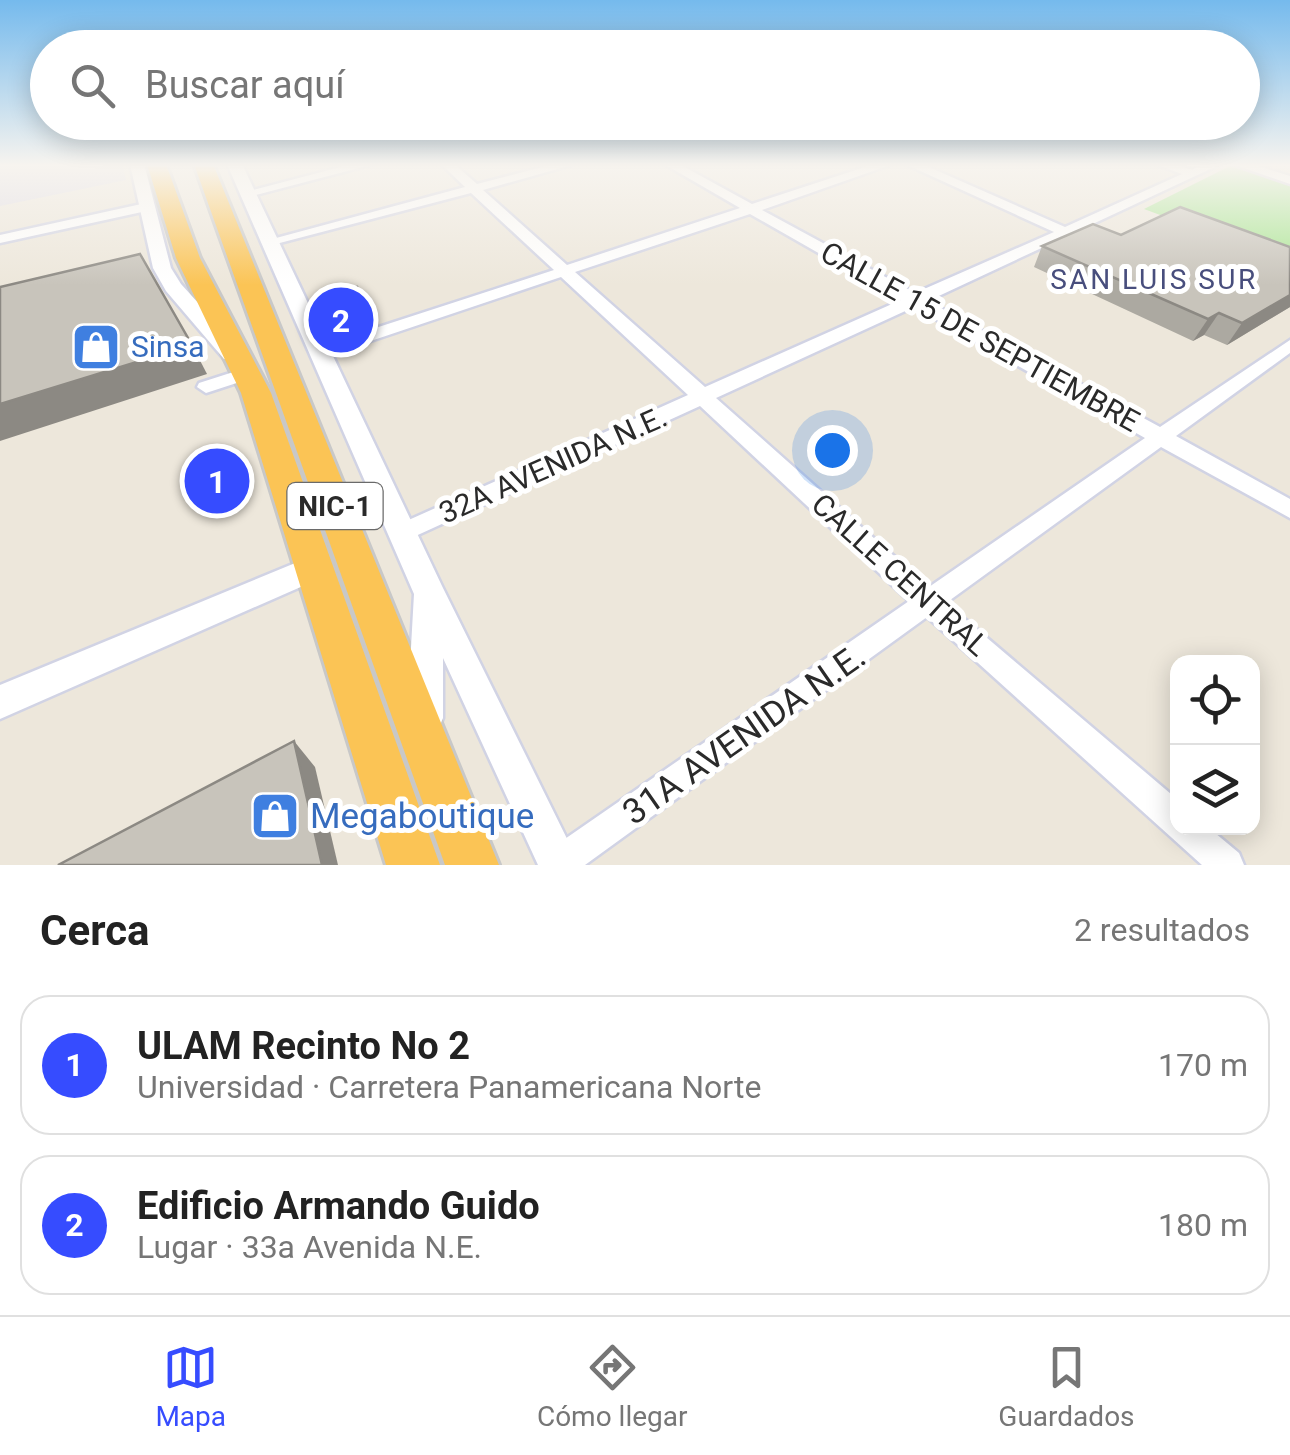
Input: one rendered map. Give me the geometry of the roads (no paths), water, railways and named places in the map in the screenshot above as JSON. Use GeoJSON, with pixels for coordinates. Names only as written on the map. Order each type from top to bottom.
{"type":"FeatureCollection","features":[{"type":"Feature","properties":{"kind":"highway","name":"NIC-1"},"geometry":{"type":"LineString","coordinates":[[169,204],[188,258],[249,373],[412,865]]}},
{"type":"Feature","properties":{"kind":"highway","name":"NIC-1"},"geometry":{"type":"LineString","coordinates":[[219,204],[472,865]]}},
{"type":"Feature","properties":{"kind":"street"},"geometry":{"type":"LineString","coordinates":[[254,204],[401,532],[559,864]]}},
{"type":"Feature","properties":{"kind":"street"},"geometry":{"type":"LineString","coordinates":[[272,242],[415,204]]}},
{"type":"Feature","properties":{"kind":"street","name":"CALLE CENTRAL"},"geometry":{"type":"LineString","coordinates":[[490,204],[930,604],[1170,814]]}},
{"type":"Feature","properties":{"kind":"street","name":"CALLE 15 DE SEPTIEMBRE"},"geometry":{"type":"LineString","coordinates":[[741,204],[1290,510]]}},
{"type":"Feature","properties":{"kind":"street"},"geometry":{"type":"LineString","coordinates":[[320,352],[763,204]]}},
{"type":"Feature","properties":{"kind":"street"},"geometry":{"type":"LineString","coordinates":[[1003,204],[1066,232]]}},
{"type":"Feature","properties":{"kind":"street","name":"32A AVENIDA N.E."},"geometry":{"type":"LineString","coordinates":[[401,532],[1127,204]]}},
{"type":"Feature","properties":{"kind":"street"},"geometry":{"type":"LineString","coordinates":[[0,238],[146,207]]}},
{"type":"Feature","properties":{"kind":"street","name":"NIC-1"},"geometry":{"type":"LineString","coordinates":[[146,207],[157,270],[249,373]]}},
{"type":"Feature","properties":{"kind":"street","name":"31A AVENIDA N.E."},"geometry":{"type":"LineString","coordinates":[[559,864],[1290,346]]}},
{"type":"Feature","properties":{"kind":"street"},"geometry":{"type":"LineString","coordinates":[[206,387],[249,373]]}},
{"type":"Feature","properties":{"kind":"street"},"geometry":{"type":"LineString","coordinates":[[0,702],[316,566]]}},
{"type":"Feature","properties":{"kind":"street"},"geometry":{"type":"LineString","coordinates":[[425,743],[428,590]]}},
{"type":"Feature","properties":{"kind":"street"},"geometry":{"type":"LineString","coordinates":[[1193,835],[1228,865]]}},
{"type":"Feature","properties":{"kind":"place","name":"Edificio Armando Guido"},"geometry":{"type":"Point","coordinates":[341,320]}},
{"type":"Feature","properties":{"kind":"place","name":"Sinsa"},"geometry":{"type":"Point","coordinates":[96,347]}},
{"type":"Feature","properties":{"kind":"place","name":"ULAM Recinto No 2"},"geometry":{"type":"Point","coordinates":[217,481]}},
{"type":"Feature","properties":{"kind":"place","name":"Megaboutique"},"geometry":{"type":"Point","coordinates":[275,816]}},
{"type":"Feature","properties":{"kind":"district","name":"SAN LUIS SUR"},"geometry":{"type":"Point","coordinates":[1154,279]}}]}
